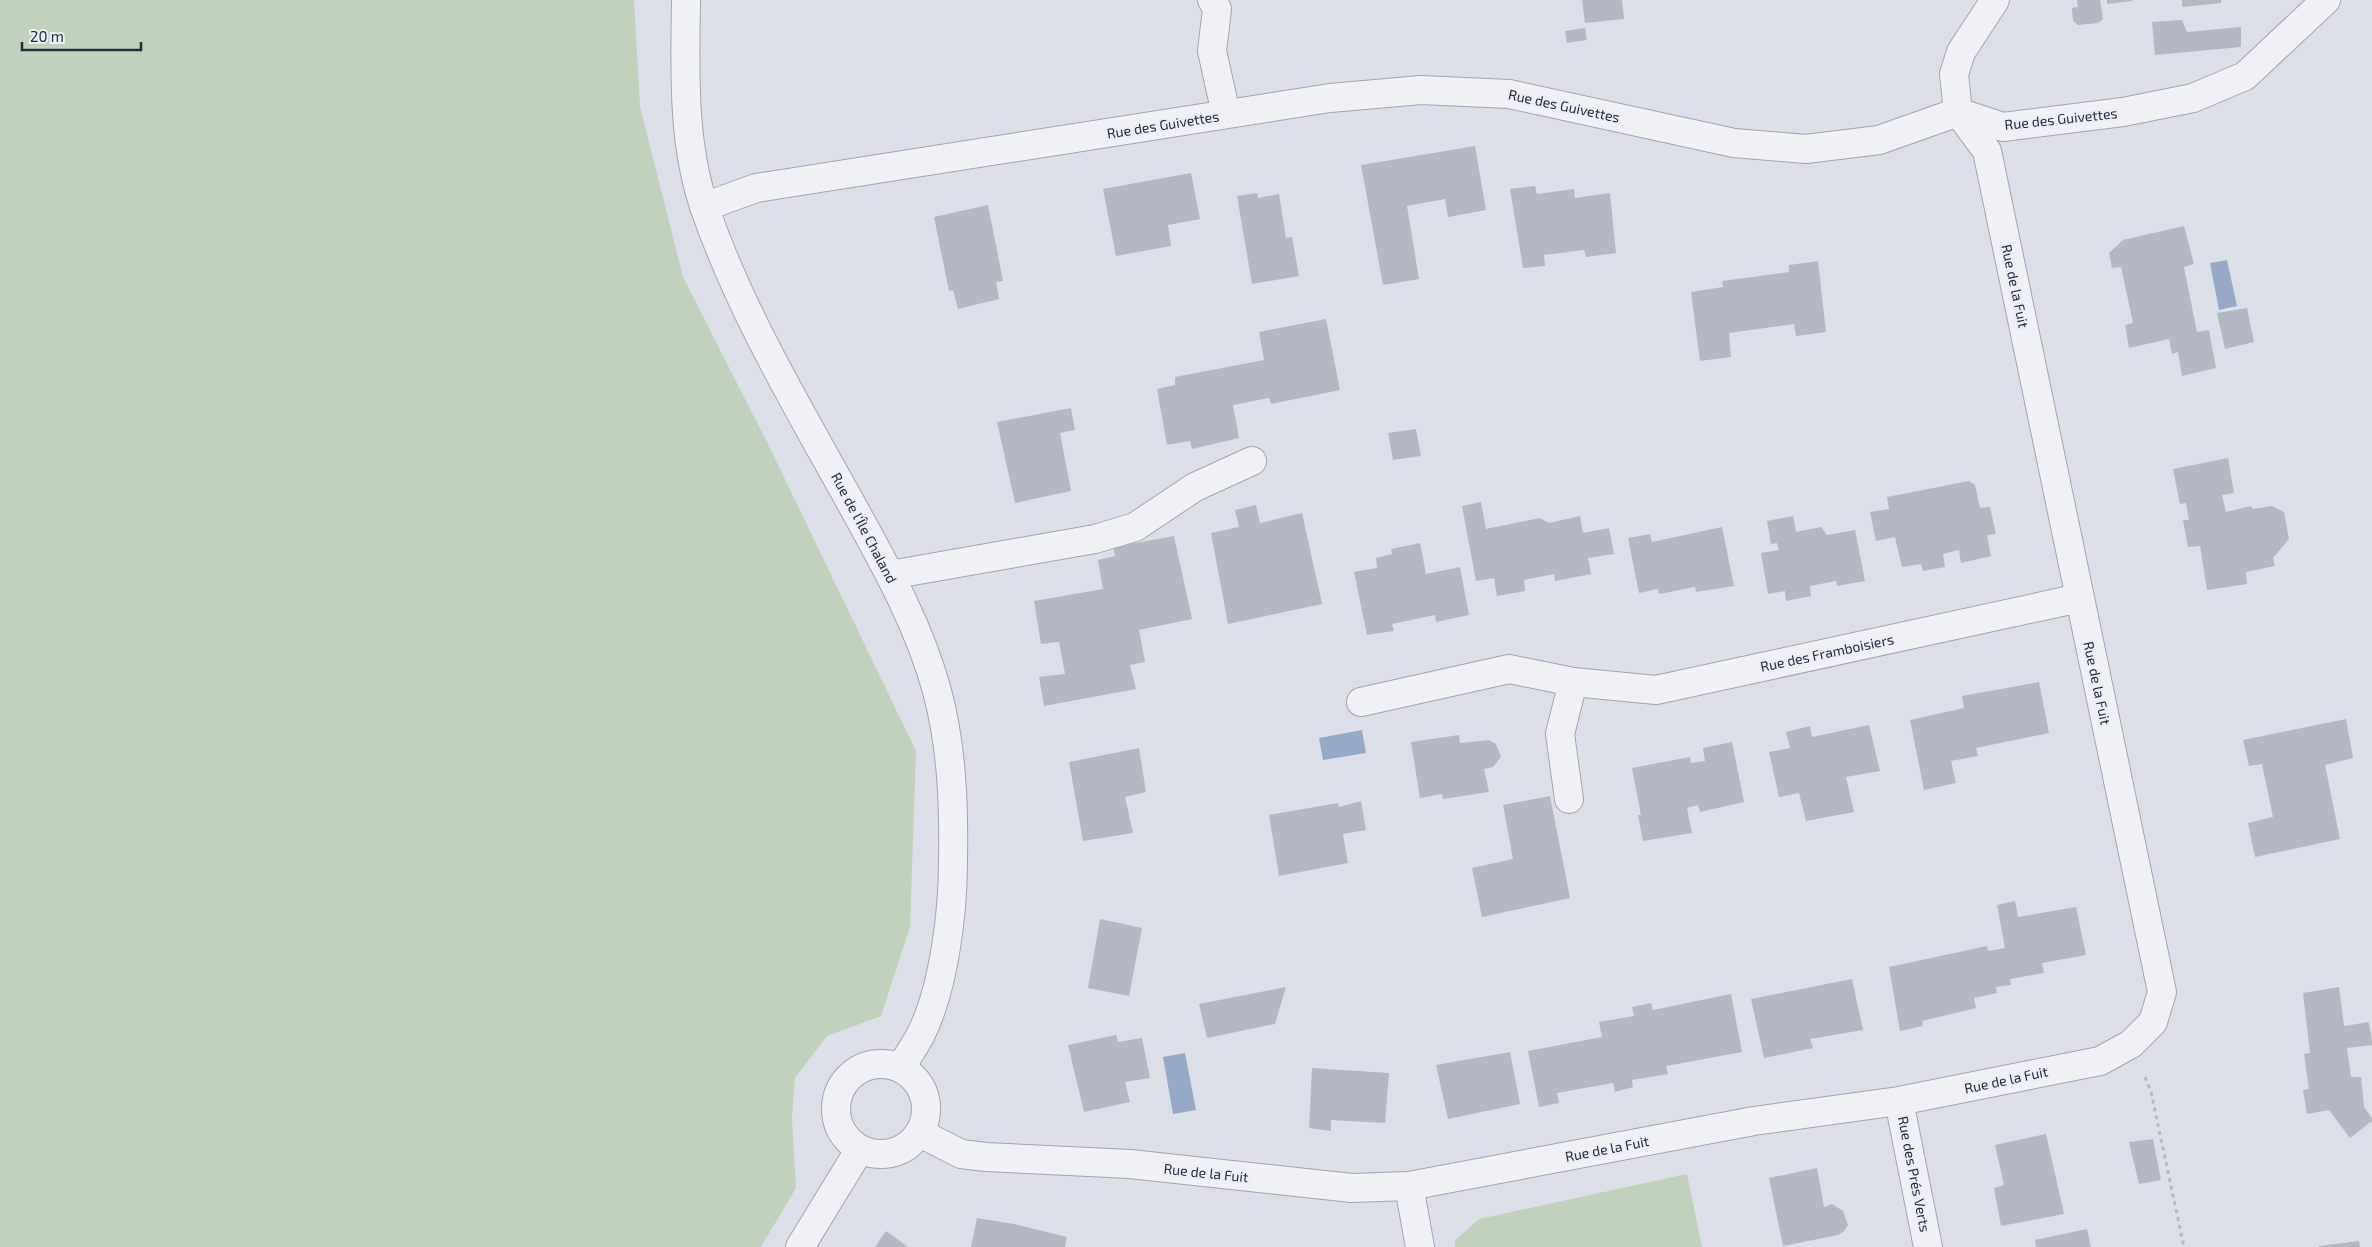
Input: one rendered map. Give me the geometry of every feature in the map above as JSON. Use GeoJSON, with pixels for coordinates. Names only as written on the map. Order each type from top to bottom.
{"type":"FeatureCollection","features":[{"type":"Feature","properties":{"kind":"street","name":"Rue de l'Île Chaland"},"geometry":{"type":"LineString","coordinates":[[686,0],[684,90],[694,164],[704,208],[743,300],[792,396],[890,575],[919,640],[937,692],[950,753],[954,829],[953,888],[946,942],[935,995],[922,1033],[900,1068]]}},
{"type":"Feature","properties":{"kind":"street"},"geometry":{"type":"LineString","coordinates":[[1212,0],[1217,9],[1212,51],[1226,114]]}},
{"type":"Feature","properties":{"kind":"street"},"geometry":{"type":"LineString","coordinates":[[1958,112],[1954,74],[1956,67],[1962,52],[1995,0]]}},
{"type":"Feature","properties":{"kind":"street","name":"Rue des Guivettes"},"geometry":{"type":"LineString","coordinates":[[704,208],[756,188],[1330,98],[1421,90],[1509,94],[1734,143],[1806,149],[1879,140],[1958,112],[2003,127],[2123,112],[2193,98],[2245,76],[2326,0]]}},
{"type":"Feature","properties":{"kind":"street","name":"Rue de la Fuit"},"geometry":{"type":"LineString","coordinates":[[920,1134],[961,1154],[986,1157],[1130,1164],[1352,1188],[1408,1186],[1754,1121],[1899,1101],[2100,1061],[2131,1044],[2152,1022],[2162,992],[1987,151],[1958,112]]}},
{"type":"Feature","properties":{"kind":"street"},"geometry":{"type":"LineString","coordinates":[[890,575],[1095,539],[1135,527],[1194,487],[1252,460]]}},
{"type":"Feature","properties":{"kind":"street","name":"Rue des Framboisiers"},"geometry":{"type":"LineString","coordinates":[[1362,702],[1509,669],[1573,682],[1656,690],[2080,598]]}},
{"type":"Feature","properties":{"kind":"street"},"geometry":{"type":"LineString","coordinates":[[1569,799],[1560,734],[1573,682]]}},
{"type":"Feature","properties":{"kind":"street"},"geometry":{"type":"LineString","coordinates":[[884,1064],[900,1068],[918,1082],[925,1098],[926,1116],[920,1134],[908,1146],[893,1153],[875,1154],[860,1150],[849,1142],[843,1134],[837,1119],[836,1105],[838,1094],[852,1075],[865,1067],[884,1064]]}},
{"type":"Feature","properties":{"kind":"street","name":"Rue des Prés Verts"},"geometry":{"type":"LineString","coordinates":[[1899,1101],[1928,1247]]}},
{"type":"Feature","properties":{"kind":"street"},"geometry":{"type":"LineString","coordinates":[[800,1247],[860,1150]]}},
{"type":"Feature","properties":{"kind":"street"},"geometry":{"type":"LineString","coordinates":[[1408,1186],[1420,1247]]}},
{"type":"Feature","properties":{"kind":"path"},"geometry":{"type":"LineString","coordinates":[[2131,1044],[2151,1092],[2184,1247]]}},
{"type":"Feature","properties":{"kind":"green space"},"geometry":{"type":"Polygon","coordinates":[[[0,0],[634,0],[640,106],[683,277],[768,444],[916,751],[910,927],[881,1016],[827,1036],[795,1078],[792,1118],[796,1188],[761,1247],[0,1247],[0,0]]]}},
{"type":"Feature","properties":{"kind":"green space"},"geometry":{"type":"Polygon","coordinates":[[[1687,1174],[1702,1247],[1455,1247],[1455,1240],[1479,1219],[1687,1174]]]}},
{"type":"Feature","properties":{"kind":"water"},"geometry":{"type":"Polygon","coordinates":[[[2227,260],[2237,306],[2219,310],[2210,263],[2227,260]]]}},
{"type":"Feature","properties":{"kind":"water"},"geometry":{"type":"Polygon","coordinates":[[[1362,730],[1366,753],[1323,760],[1319,738],[1362,730]]]}},
{"type":"Feature","properties":{"kind":"water"},"geometry":{"type":"Polygon","coordinates":[[[1185,1053],[1196,1110],[1173,1114],[1163,1057],[1185,1053]]]}},
{"type":"Feature","properties":{"kind":"building"},"geometry":{"type":"Polygon","coordinates":[[[1582,0],[1622,0],[1624,19],[1585,23],[1582,0]]]}},
{"type":"Feature","properties":{"kind":"building"},"geometry":{"type":"Polygon","coordinates":[[[2077,0],[2100,0],[2103,19],[2098,23],[2078,25],[2073,21],[2072,8],[2078,7],[2077,0]]]}},
{"type":"Feature","properties":{"kind":"building"},"geometry":{"type":"Polygon","coordinates":[[[2107,0],[2132,0],[2132,1],[2107,4],[2107,0]]]}},
{"type":"Feature","properties":{"kind":"building"},"geometry":{"type":"Polygon","coordinates":[[[2182,0],[2221,0],[2221,3],[2182,7],[2182,0]]]}},
{"type":"Feature","properties":{"kind":"building"},"geometry":{"type":"Polygon","coordinates":[[[2182,20],[2187,32],[2241,27],[2241,47],[2155,55],[2152,22],[2182,20]]]}},
{"type":"Feature","properties":{"kind":"building"},"geometry":{"type":"Polygon","coordinates":[[[1585,28],[1587,40],[1567,43],[1565,31],[1585,28]]]}},
{"type":"Feature","properties":{"kind":"building"},"geometry":{"type":"Polygon","coordinates":[[[1475,146],[1486,210],[1448,217],[1445,199],[1407,206],[1419,279],[1383,285],[1361,165],[1475,146]]]}},
{"type":"Feature","properties":{"kind":"building"},"geometry":{"type":"Polygon","coordinates":[[[1191,173],[1200,219],[1168,225],[1171,246],[1116,256],[1103,189],[1191,173]]]}},
{"type":"Feature","properties":{"kind":"building"},"geometry":{"type":"Polygon","coordinates":[[[1535,186],[1537,194],[1574,189],[1575,198],[1610,193],[1616,253],[1586,257],[1584,250],[1544,255],[1545,266],[1523,268],[1510,189],[1535,186]]]}},
{"type":"Feature","properties":{"kind":"building"},"geometry":{"type":"Polygon","coordinates":[[[1257,193],[1258,198],[1279,194],[1286,238],[1292,237],[1299,276],[1252,284],[1237,196],[1257,193]]]}},
{"type":"Feature","properties":{"kind":"building"},"geometry":{"type":"Polygon","coordinates":[[[988,205],[1003,281],[996,282],[999,299],[958,309],[953,290],[949,291],[934,217],[988,205]]]}},
{"type":"Feature","properties":{"kind":"building"},"geometry":{"type":"Polygon","coordinates":[[[2184,226],[2194,264],[2184,267],[2197,332],[2209,330],[2216,368],[2182,376],[2178,352],[2172,354],[2169,339],[2129,348],[2125,325],[2133,323],[2121,267],[2112,268],[2109,253],[2123,240],[2184,226]]]}},
{"type":"Feature","properties":{"kind":"building"},"geometry":{"type":"Polygon","coordinates":[[[1818,261],[1826,332],[1796,336],[1794,324],[1729,333],[1731,357],[1700,361],[1691,292],[1723,287],[1722,281],[1789,272],[1789,265],[1818,261]]]}},
{"type":"Feature","properties":{"kind":"building"},"geometry":{"type":"Polygon","coordinates":[[[2247,308],[2254,342],[2225,349],[2217,313],[2247,308]]]}},
{"type":"Feature","properties":{"kind":"building"},"geometry":{"type":"Polygon","coordinates":[[[1326,319],[1340,390],[1271,404],[1269,398],[1233,405],[1239,438],[1192,449],[1190,441],[1167,445],[1157,389],[1175,385],[1175,377],[1264,360],[1259,332],[1326,319]]]}},
{"type":"Feature","properties":{"kind":"building"},"geometry":{"type":"Polygon","coordinates":[[[1071,408],[1075,430],[1060,433],[1071,491],[1015,503],[997,422],[1071,408]]]}},
{"type":"Feature","properties":{"kind":"building"},"geometry":{"type":"Polygon","coordinates":[[[1416,429],[1421,456],[1393,460],[1388,433],[1416,429]]]}},
{"type":"Feature","properties":{"kind":"building"},"geometry":{"type":"Polygon","coordinates":[[[2228,458],[2234,493],[2222,495],[2226,512],[2251,506],[2253,509],[2272,506],[2284,512],[2289,539],[2273,558],[2275,566],[2246,572],[2247,584],[2207,590],[2200,546],[2188,547],[2183,520],[2189,520],[2186,503],[2180,504],[2173,469],[2228,458]]]}},
{"type":"Feature","properties":{"kind":"building"},"geometry":{"type":"Polygon","coordinates":[[[1969,481],[1975,485],[1980,508],[1990,507],[1996,534],[1987,535],[1991,556],[1961,563],[1959,550],[1943,554],[1945,567],[1923,571],[1921,564],[1902,567],[1895,537],[1876,541],[1870,512],[1889,509],[1887,497],[1969,481]]]}},
{"type":"Feature","properties":{"kind":"building"},"geometry":{"type":"Polygon","coordinates":[[[1481,502],[1486,529],[1540,518],[1549,523],[1580,516],[1583,533],[1609,528],[1614,554],[1588,558],[1591,574],[1555,581],[1554,574],[1524,580],[1525,591],[1497,596],[1494,578],[1476,581],[1462,506],[1481,502]]]}},
{"type":"Feature","properties":{"kind":"building"},"geometry":{"type":"Polygon","coordinates":[[[1256,505],[1260,523],[1302,513],[1322,604],[1228,624],[1211,533],[1239,527],[1235,510],[1256,505]]]}},
{"type":"Feature","properties":{"kind":"building"},"geometry":{"type":"Polygon","coordinates":[[[1793,516],[1796,532],[1821,527],[1827,535],[1855,530],[1865,581],[1837,586],[1836,581],[1810,586],[1811,596],[1786,601],[1785,591],[1768,594],[1761,553],[1779,550],[1777,543],[1771,544],[1767,521],[1793,516]]]}},
{"type":"Feature","properties":{"kind":"building"},"geometry":{"type":"Polygon","coordinates":[[[1722,527],[1734,586],[1696,592],[1695,587],[1659,594],[1658,589],[1639,593],[1628,538],[1650,534],[1652,542],[1722,527]]]}},
{"type":"Feature","properties":{"kind":"building"},"geometry":{"type":"Polygon","coordinates":[[[1174,536],[1192,619],[1139,630],[1145,662],[1130,665],[1136,689],[1044,706],[1039,677],[1065,674],[1059,642],[1041,644],[1034,601],[1103,589],[1098,560],[1115,556],[1113,547],[1174,536]]]}},
{"type":"Feature","properties":{"kind":"building"},"geometry":{"type":"Polygon","coordinates":[[[1420,543],[1426,574],[1460,567],[1469,615],[1436,622],[1435,615],[1392,624],[1394,631],[1367,635],[1354,572],[1377,568],[1376,558],[1392,554],[1391,549],[1420,543]]]}},
{"type":"Feature","properties":{"kind":"building"},"geometry":{"type":"Polygon","coordinates":[[[2039,682],[2049,733],[1976,748],[1978,756],[1951,761],[1956,783],[1924,790],[1910,720],[1964,708],[1962,696],[2039,682]]]}},
{"type":"Feature","properties":{"kind":"building"},"geometry":{"type":"Polygon","coordinates":[[[2346,719],[2353,758],[2325,765],[2340,839],[2255,857],[2248,823],[2273,817],[2262,764],[2249,766],[2243,740],[2346,719]]]}},
{"type":"Feature","properties":{"kind":"building"},"geometry":{"type":"Polygon","coordinates":[[[1869,725],[1880,771],[1846,777],[1854,812],[1806,821],[1799,793],[1779,797],[1769,752],[1790,748],[1786,732],[1810,726],[1812,737],[1869,725]]]}},
{"type":"Feature","properties":{"kind":"building"},"geometry":{"type":"Polygon","coordinates":[[[1459,735],[1460,743],[1489,740],[1496,744],[1501,757],[1493,767],[1484,769],[1489,792],[1443,799],[1442,794],[1420,798],[1411,742],[1459,735]]]}},
{"type":"Feature","properties":{"kind":"building"},"geometry":{"type":"Polygon","coordinates":[[[1732,742],[1744,802],[1700,812],[1698,805],[1687,808],[1692,833],[1643,841],[1638,815],[1641,815],[1632,768],[1690,757],[1691,763],[1705,761],[1703,748],[1732,742]]]}},
{"type":"Feature","properties":{"kind":"building"},"geometry":{"type":"Polygon","coordinates":[[[1139,748],[1146,792],[1125,797],[1133,833],[1083,841],[1069,762],[1139,748]]]}},
{"type":"Feature","properties":{"kind":"building"},"geometry":{"type":"Polygon","coordinates":[[[1550,796],[1570,898],[1482,917],[1472,868],[1513,859],[1503,805],[1550,796]]]}},
{"type":"Feature","properties":{"kind":"building"},"geometry":{"type":"Polygon","coordinates":[[[1361,801],[1366,830],[1343,834],[1348,863],[1279,876],[1269,815],[1338,803],[1339,807],[1361,801]]]}},
{"type":"Feature","properties":{"kind":"building"},"geometry":{"type":"Polygon","coordinates":[[[2015,901],[2018,917],[2076,907],[2086,955],[2042,963],[2044,973],[2010,979],[2011,985],[1996,987],[1997,993],[1974,998],[1976,1008],[1922,1021],[1923,1026],[1900,1031],[1889,967],[1987,946],[1988,951],[2005,948],[1997,905],[2015,901]]]}},
{"type":"Feature","properties":{"kind":"building"},"geometry":{"type":"Polygon","coordinates":[[[1100,919],[1142,928],[1129,996],[1088,988],[1100,919]]]}},
{"type":"Feature","properties":{"kind":"building"},"geometry":{"type":"Polygon","coordinates":[[[1852,979],[1863,1030],[1810,1039],[1813,1048],[1764,1058],[1751,999],[1852,979]]]}},
{"type":"Feature","properties":{"kind":"building"},"geometry":{"type":"Polygon","coordinates":[[[1286,987],[1275,1024],[1207,1038],[1199,1004],[1286,987]]]}},
{"type":"Feature","properties":{"kind":"building"},"geometry":{"type":"Polygon","coordinates":[[[2339,987],[2344,1026],[2369,1022],[2372,1042],[2372,1045],[2347,1048],[2351,1077],[2361,1077],[2364,1107],[2372,1118],[2372,1121],[2350,1138],[2329,1110],[2307,1114],[2303,1090],[2309,1089],[2304,1054],[2310,1053],[2303,993],[2339,987]]]}},
{"type":"Feature","properties":{"kind":"building"},"geometry":{"type":"Polygon","coordinates":[[[1731,994],[1742,1052],[1666,1066],[1668,1074],[1632,1080],[1633,1087],[1615,1092],[1613,1083],[1557,1093],[1559,1103],[1539,1107],[1528,1051],[1602,1037],[1599,1022],[1634,1016],[1632,1007],[1651,1003],[1653,1010],[1731,994]]]}},
{"type":"Feature","properties":{"kind":"building"},"geometry":{"type":"Polygon","coordinates":[[[1116,1035],[1118,1042],[1142,1038],[1150,1078],[1125,1082],[1130,1102],[1084,1112],[1068,1045],[1116,1035]]]}},
{"type":"Feature","properties":{"kind":"building"},"geometry":{"type":"Polygon","coordinates":[[[1510,1052],[1520,1104],[1448,1119],[1436,1065],[1510,1052]]]}},
{"type":"Feature","properties":{"kind":"building"},"geometry":{"type":"Polygon","coordinates":[[[1312,1068],[1389,1073],[1385,1123],[1331,1120],[1331,1131],[1309,1128],[1312,1068]]]}},
{"type":"Feature","properties":{"kind":"building"},"geometry":{"type":"Polygon","coordinates":[[[2046,1134],[2064,1214],[2001,1226],[1994,1188],[2004,1185],[1995,1145],[2046,1134]]]}},
{"type":"Feature","properties":{"kind":"building"},"geometry":{"type":"Polygon","coordinates":[[[2153,1139],[2161,1180],[2139,1184],[2129,1142],[2153,1139]]]}},
{"type":"Feature","properties":{"kind":"building"},"geometry":{"type":"Polygon","coordinates":[[[1817,1168],[1824,1207],[1832,1204],[1843,1211],[1848,1225],[1838,1235],[1783,1246],[1769,1178],[1817,1168]]]}},
{"type":"Feature","properties":{"kind":"building"},"geometry":{"type":"Polygon","coordinates":[[[977,1218],[1014,1224],[1067,1237],[1065,1247],[971,1247],[977,1218]]]}},
{"type":"Feature","properties":{"kind":"building"},"geometry":{"type":"Polygon","coordinates":[[[2087,1229],[2091,1247],[2036,1247],[2035,1240],[2087,1229]]]}},
{"type":"Feature","properties":{"kind":"building"},"geometry":{"type":"Polygon","coordinates":[[[886,1231],[908,1247],[875,1247],[886,1231]]]}},
{"type":"Feature","properties":{"kind":"building"},"geometry":{"type":"Polygon","coordinates":[[[2359,1241],[2360,1247],[2319,1247],[2319,1246],[2359,1241]]]}}]}
